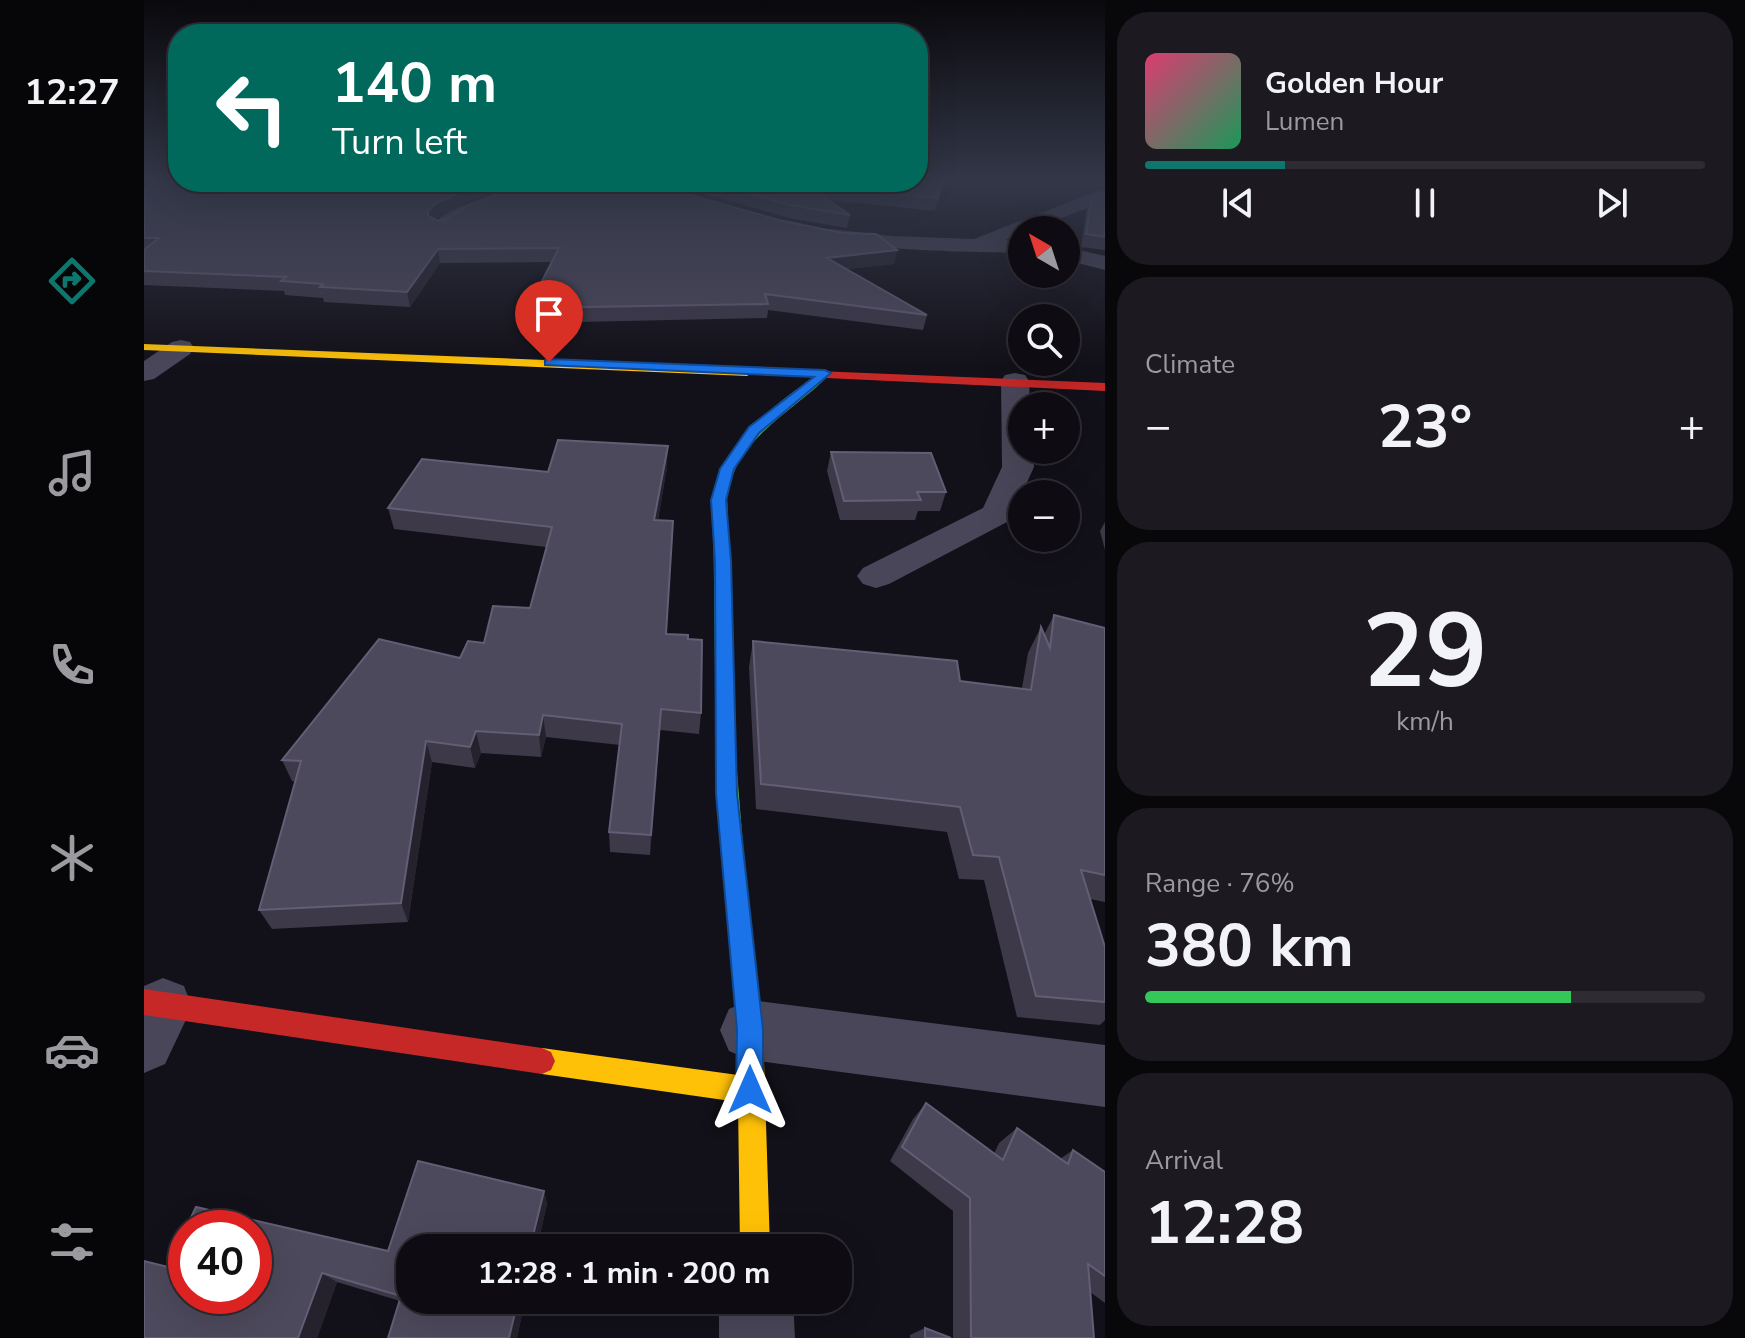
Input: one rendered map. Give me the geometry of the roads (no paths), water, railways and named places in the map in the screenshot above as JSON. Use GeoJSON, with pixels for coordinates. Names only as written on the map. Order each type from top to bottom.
{"type":"FeatureCollection","features":[{"type":"Feature","properties":{"kind":"main road"},"geometry":{"type":"LineString","coordinates":[[144,347],[1105,387]]}},
{"type":"Feature","properties":{"kind":"main road"},"geometry":{"type":"LineString","coordinates":[[755,1234],[750,1030],[726,794],[723,561],[718,500],[727,469],[754,430],[825,373]]}},
{"type":"Feature","properties":{"kind":"main road"},"geometry":{"type":"LineString","coordinates":[[150,1017],[750,1090]]}},
{"type":"Feature","properties":{"kind":"street"},"geometry":{"type":"LineString","coordinates":[[953,243],[1008,246]]}},
{"type":"Feature","properties":{"kind":"street"},"geometry":{"type":"LineString","coordinates":[[1080,257],[1105,263]]}},
{"type":"Feature","properties":{"kind":"street"},"geometry":{"type":"LineString","coordinates":[[144,373],[181,348]]}},
{"type":"Feature","properties":{"kind":"street"},"geometry":{"type":"LineString","coordinates":[[876,576],[997,514],[1018,467],[1015,381]]}},
{"type":"Feature","properties":{"kind":"street"},"geometry":{"type":"LineString","coordinates":[[750,1030],[1105,1076]]}},
{"type":"Feature","properties":{"kind":"street"},"geometry":{"type":"LineString","coordinates":[[756,1314],[757,1338]]}}]}
